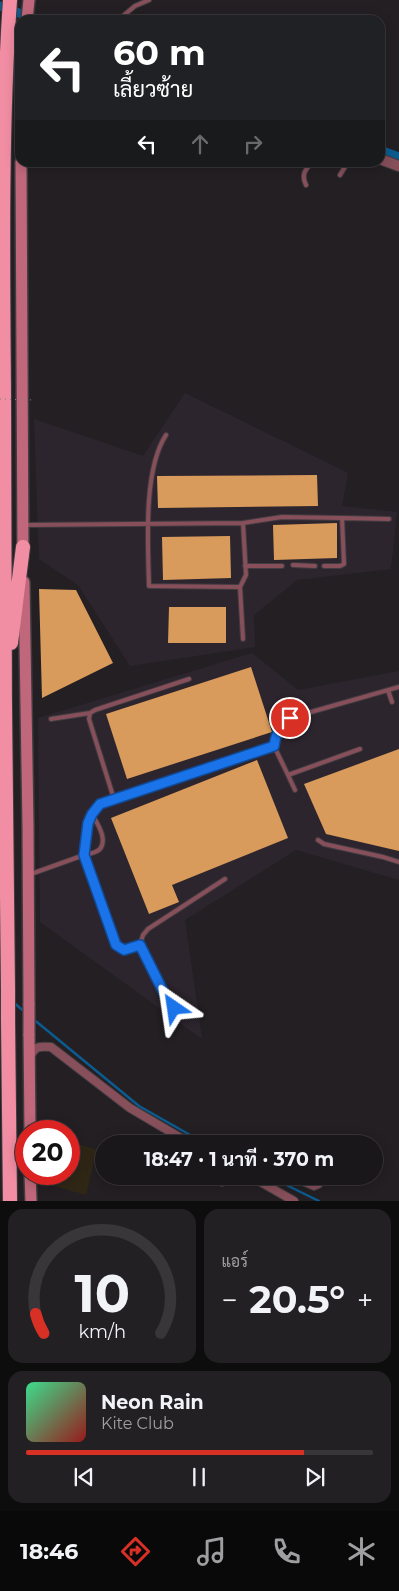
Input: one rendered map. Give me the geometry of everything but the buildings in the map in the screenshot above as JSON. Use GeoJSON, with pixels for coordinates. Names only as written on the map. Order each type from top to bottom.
{"type":"FeatureCollection","features":[{"type":"Feature","properties":{"kind":"highway"},"geometry":{"type":"LineString","coordinates":[[10,0],[4,148],[4,704],[10,1201]]}},
{"type":"Feature","properties":{"kind":"highway"},"geometry":{"type":"LineString","coordinates":[[4,704],[23,547]]}},
{"type":"Feature","properties":{"kind":"main road"},"geometry":{"type":"LineString","coordinates":[[22,167],[23,547],[30,1120]]}},
{"type":"Feature","properties":{"kind":"main road"},"geometry":{"type":"LineString","coordinates":[[30,1185],[31,1201]]}},
{"type":"Feature","properties":{"kind":"street"},"geometry":{"type":"LineString","coordinates":[[385,161],[399,166]]}},
{"type":"Feature","properties":{"kind":"street"},"geometry":{"type":"LineString","coordinates":[[29,1059],[36,1047],[51,1047],[130,1108],[176,1135]]}},
{"type":"Feature","properties":{"kind":"street"},"geometry":{"type":"LineString","coordinates":[[266,1185],[294,1201]]}},
{"type":"Feature","properties":{"kind":"lane"},"geometry":{"type":"LineString","coordinates":[[124,15],[135,6],[149,0]]}},
{"type":"Feature","properties":{"kind":"lane"},"geometry":{"type":"LineString","coordinates":[[306,185],[303,180],[304,172],[308,167]]}},
{"type":"Feature","properties":{"kind":"lane"},"geometry":{"type":"LineString","coordinates":[[340,175],[345,167]]}},
{"type":"Feature","properties":{"kind":"lane"},"geometry":{"type":"LineString","coordinates":[[166,435],[158,446],[154,464],[147,524],[149,586],[240,587]]}},
{"type":"Feature","properties":{"kind":"lane"},"geometry":{"type":"LineString","coordinates":[[23,525],[243,523],[282,517],[389,519]]}},
{"type":"Feature","properties":{"kind":"lane"},"geometry":{"type":"LineString","coordinates":[[324,566],[340,566],[344,564],[342,518]]}},
{"type":"Feature","properties":{"kind":"lane"},"geometry":{"type":"LineString","coordinates":[[243,523],[246,575],[240,587],[243,639]]}},
{"type":"Feature","properties":{"kind":"lane"},"geometry":{"type":"LineString","coordinates":[[293,565],[315,566]]}},
{"type":"Feature","properties":{"kind":"lane"},"geometry":{"type":"LineString","coordinates":[[245,566],[282,566]]}},
{"type":"Feature","properties":{"kind":"lane"},"geometry":{"type":"LineString","coordinates":[[51,719],[90,713],[189,679]]}},
{"type":"Feature","properties":{"kind":"lane"},"geometry":{"type":"LineString","coordinates":[[295,790],[274,746],[275,736],[281,726],[290,718],[399,687]]}},
{"type":"Feature","properties":{"kind":"lane"},"geometry":{"type":"LineString","coordinates":[[388,690],[392,702]]}},
{"type":"Feature","properties":{"kind":"lane"},"geometry":{"type":"LineString","coordinates":[[90,713],[88,719],[114,799]]}},
{"type":"Feature","properties":{"kind":"lane"},"geometry":{"type":"LineString","coordinates":[[140,945],[124,950],[116,945],[84,855],[88,823],[92,814],[100,804],[274,746]]}},
{"type":"Feature","properties":{"kind":"lane"},"geometry":{"type":"LineString","coordinates":[[288,775],[360,749]]}},
{"type":"Feature","properties":{"kind":"lane"},"geometry":{"type":"LineString","coordinates":[[28,874],[100,849],[102,836],[92,814]]}},
{"type":"Feature","properties":{"kind":"lane"},"geometry":{"type":"LineString","coordinates":[[318,840],[324,844],[399,862]]}},
{"type":"Feature","properties":{"kind":"lane"},"geometry":{"type":"LineString","coordinates":[[190,1011],[180,1012],[174,1008],[165,995],[140,945],[143,935],[148,929],[225,879]]}},
{"type":"Feature","properties":{"kind":"lane"},"geometry":{"type":"LineString","coordinates":[[307,1185],[314,1188],[320,1185]]}},
{"type":"Feature","properties":{"kind":"path"},"geometry":{"type":"LineString","coordinates":[[0,399],[33,400]]}},
{"type":"Feature","properties":{"kind":"shaded area"},"geometry":{"type":"Polygon","coordinates":[[[185,393],[348,473],[342,506],[397,512],[391,569],[297,580],[254,615],[255,647],[130,666],[78,585],[39,559],[34,419],[143,456],[185,393]]]}},
{"type":"Feature","properties":{"kind":"shaded area"},"geometry":{"type":"Polygon","coordinates":[[[252,653],[298,690],[399,671],[399,880],[296,850],[185,920],[202,1039],[40,922],[38,718],[252,653]]]}},
{"type":"Feature","properties":{"kind":"shaded area"},"geometry":{"type":"Polygon","coordinates":[[[80,1145],[95,1149],[95,1158],[86,1195],[51,1185],[80,1185],[80,1145]]]}},
{"type":"Feature","properties":{"kind":"waterway"},"geometry":{"type":"LineString","coordinates":[[0,6],[24,15]]}},
{"type":"Feature","properties":{"kind":"waterway"},"geometry":{"type":"LineString","coordinates":[[385,152],[399,157]]}},
{"type":"Feature","properties":{"kind":"waterway"},"geometry":{"type":"LineString","coordinates":[[13,1002],[26,1013]]}},
{"type":"Feature","properties":{"kind":"waterway"},"geometry":{"type":"LineString","coordinates":[[32,1018],[139,1106],[190,1135]]}},
{"type":"Feature","properties":{"kind":"waterway"},"geometry":{"type":"LineString","coordinates":[[286,1185],[319,1201]]}},
{"type":"Feature","properties":{"kind":"route"},"geometry":{"type":"LineString","coordinates":[[174,1008],[165,995],[140,945],[124,950],[116,945],[84,855],[88,823],[100,804],[274,746],[275,736],[281,726],[290,718]]}}]}
